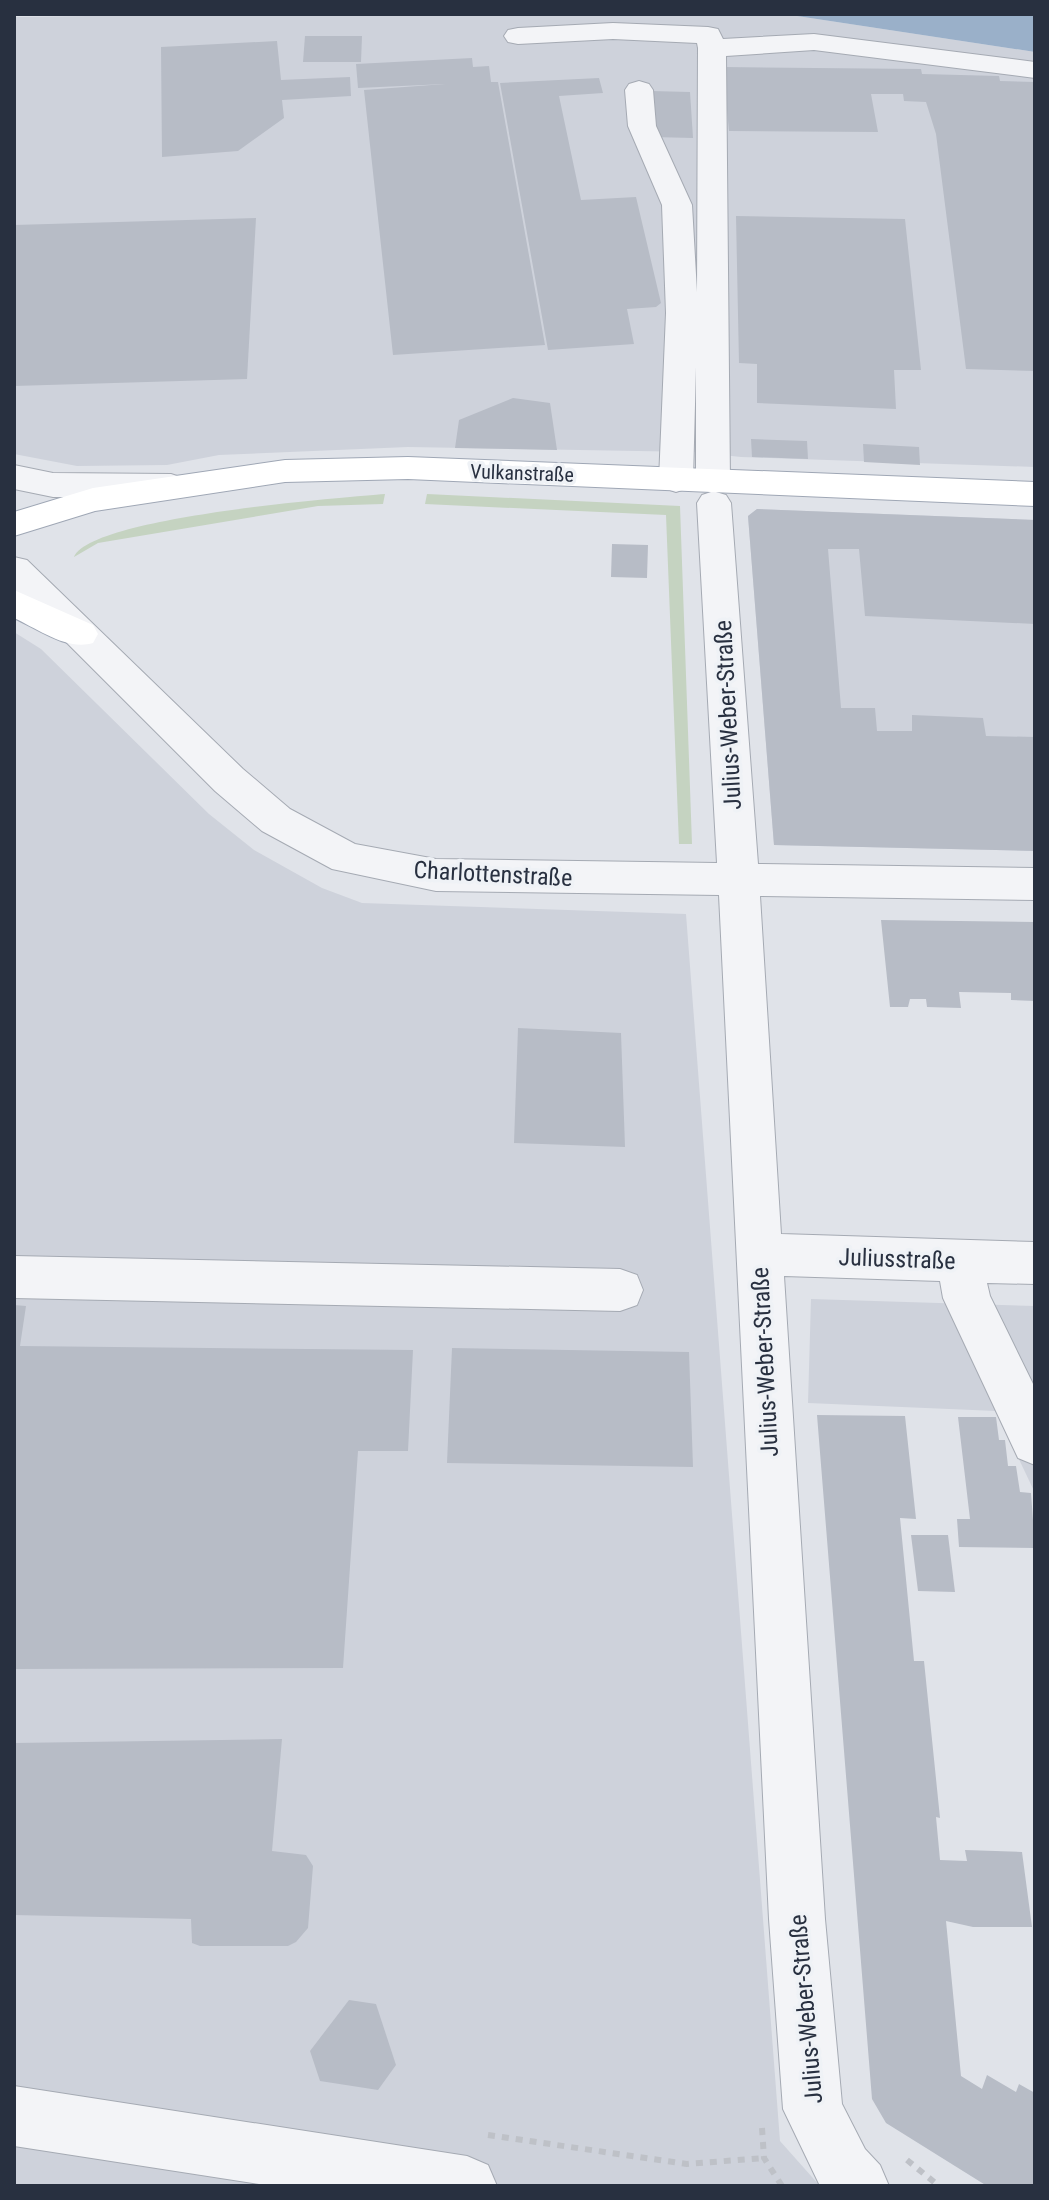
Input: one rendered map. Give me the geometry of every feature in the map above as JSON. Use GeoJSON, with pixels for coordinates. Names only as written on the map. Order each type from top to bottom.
{"type":"FeatureCollection","features":[{"type":"Feature","properties":{"kind":"main road","name":"Vulkanstraße"},"geometry":{"type":"LineString","coordinates":[[14,524],[93,500],[285,471],[408,468],[676,480],[714,492],[1035,494]]}},
{"type":"Feature","properties":{"kind":"main road"},"geometry":{"type":"LineString","coordinates":[[14,603],[80,634]]}},
{"type":"Feature","properties":{"kind":"street"},"geometry":{"type":"LineString","coordinates":[[518,36],[613,31],[708,35],[712,48],[814,42],[1035,70]]}},
{"type":"Feature","properties":{"kind":"street","name":"Julius-Weber-Straße"},"geometry":{"type":"LineString","coordinates":[[712,48],[714,492],[739,878],[797,1919],[813,2109],[840,2181]]}},
{"type":"Feature","properties":{"kind":"street"},"geometry":{"type":"LineString","coordinates":[[639,90],[642,126],[677,205],[682,313],[676,480]]}},
{"type":"Feature","properties":{"kind":"street"},"geometry":{"type":"LineString","coordinates":[[14,477],[53,485],[177,486]]}},
{"type":"Feature","properties":{"kind":"street","name":"Charlottenstraße"},"geometry":{"type":"LineString","coordinates":[[14,569],[229,780],[276,820],[346,858],[436,875],[1035,884]]}},
{"type":"Feature","properties":{"kind":"street","name":"Juliusstraße"},"geometry":{"type":"LineString","coordinates":[[759,1254],[1035,1263]]}},
{"type":"Feature","properties":{"kind":"street"},"geometry":{"type":"LineString","coordinates":[[960,1261],[967,1298],[1035,1441]]}},
{"type":"Feature","properties":{"kind":"street"},"geometry":{"type":"LineString","coordinates":[[14,1277],[620,1290]]}},
{"type":"Feature","properties":{"kind":"street"},"geometry":{"type":"LineString","coordinates":[[14,2116],[467,2186]]}},
{"type":"Feature","properties":{"kind":"shaded area"},"geometry":{"type":"Polygon","coordinates":[[[784,14],[1035,52],[1035,467],[741,457],[695,452],[408,447],[219,455],[167,465],[77,466],[14,454],[14,17],[784,14]]]}},
{"type":"Feature","properties":{"kind":"shaded area"},"geometry":{"type":"Polygon","coordinates":[[[757,509],[1035,520],[1035,851],[774,845],[748,516],[757,509]]]}},
{"type":"Feature","properties":{"kind":"shaded area"},"geometry":{"type":"Polygon","coordinates":[[[14,632],[41,649],[209,814],[254,850],[322,888],[362,903],[686,914],[780,2141],[820,2186],[14,2186],[14,632]]]}},
{"type":"Feature","properties":{"kind":"shaded area"},"geometry":{"type":"Polygon","coordinates":[[[811,1299],[1035,1306],[1035,1493],[996,1411],[808,1403],[811,1299]]]}},
{"type":"Feature","properties":{"kind":"green space"},"geometry":{"type":"Polygon","coordinates":[[[385,494],[383,504],[318,506],[98,543],[74,557],[90,543],[123,531],[167,521],[270,505],[385,494]]]}},
{"type":"Feature","properties":{"kind":"green space"},"geometry":{"type":"Polygon","coordinates":[[[427,494],[680,506],[692,844],[679,844],[666,515],[425,504],[427,494]]]}},
{"type":"Feature","properties":{"kind":"water"},"geometry":{"type":"Polygon","coordinates":[[[784,14],[1035,14],[1035,52],[784,14]]]}},
{"type":"Feature","properties":{"kind":"building"},"geometry":{"type":"Polygon","coordinates":[[[305,36],[362,36],[361,62],[303,62],[305,36]]]}},
{"type":"Feature","properties":{"kind":"building"},"geometry":{"type":"Polygon","coordinates":[[[277,41],[281,80],[350,77],[351,96],[282,100],[284,118],[238,151],[162,157],[161,47],[277,41]]]}},
{"type":"Feature","properties":{"kind":"building"},"geometry":{"type":"Polygon","coordinates":[[[472,58],[473,67],[489,66],[491,82],[498,82],[545,345],[393,355],[364,90],[445,84],[358,88],[356,64],[472,58]]]}},
{"type":"Feature","properties":{"kind":"building"},"geometry":{"type":"Polygon","coordinates":[[[723,67],[921,69],[922,74],[999,76],[1000,81],[1035,82],[1035,371],[966,369],[936,134],[926,102],[904,101],[903,94],[871,94],[878,132],[729,131],[723,67]]]}},
{"type":"Feature","properties":{"kind":"building"},"geometry":{"type":"Polygon","coordinates":[[[599,78],[603,93],[559,96],[581,200],[636,197],[661,303],[656,307],[627,309],[634,344],[548,350],[500,83],[599,78]]]}},
{"type":"Feature","properties":{"kind":"building"},"geometry":{"type":"Polygon","coordinates":[[[651,91],[690,92],[693,138],[653,137],[651,91]]]}},
{"type":"Feature","properties":{"kind":"building"},"geometry":{"type":"Polygon","coordinates":[[[736,216],[905,219],[921,370],[894,370],[896,409],[757,403],[757,364],[739,363],[736,216]]]}},
{"type":"Feature","properties":{"kind":"building"},"geometry":{"type":"Polygon","coordinates":[[[256,218],[247,379],[14,386],[14,225],[256,218]]]}},
{"type":"Feature","properties":{"kind":"building"},"geometry":{"type":"Polygon","coordinates":[[[513,398],[550,403],[557,450],[455,448],[459,420],[513,398]]]}},
{"type":"Feature","properties":{"kind":"building"},"geometry":{"type":"Polygon","coordinates":[[[751,439],[807,441],[808,459],[752,457],[751,439]]]}},
{"type":"Feature","properties":{"kind":"building"},"geometry":{"type":"Polygon","coordinates":[[[863,444],[919,447],[920,465],[864,462],[863,444]]]}},
{"type":"Feature","properties":{"kind":"building"},"geometry":{"type":"Polygon","coordinates":[[[757,509],[1035,520],[1035,624],[865,616],[859,549],[828,549],[841,708],[875,708],[877,731],[912,731],[912,715],[983,718],[986,736],[1035,737],[1035,851],[774,845],[748,516],[757,509]]]}},
{"type":"Feature","properties":{"kind":"building"},"geometry":{"type":"Polygon","coordinates":[[[612,544],[648,545],[647,578],[611,577],[612,544]]]}},
{"type":"Feature","properties":{"kind":"building"},"geometry":{"type":"Polygon","coordinates":[[[881,920],[1035,922],[1035,1001],[1011,1000],[1011,993],[959,992],[961,1008],[927,1007],[926,999],[910,999],[908,1007],[890,1007],[881,920]]]}},
{"type":"Feature","properties":{"kind":"building"},"geometry":{"type":"Polygon","coordinates":[[[518,1028],[621,1033],[625,1147],[514,1143],[518,1028]]]}},
{"type":"Feature","properties":{"kind":"building"},"geometry":{"type":"Polygon","coordinates":[[[14,1305],[26,1306],[20,1346],[413,1350],[408,1451],[358,1451],[343,1668],[14,1669],[14,1305]]]}},
{"type":"Feature","properties":{"kind":"building"},"geometry":{"type":"Polygon","coordinates":[[[452,1348],[689,1352],[693,1467],[447,1463],[452,1348]]]}},
{"type":"Feature","properties":{"kind":"building"},"geometry":{"type":"Polygon","coordinates":[[[817,1415],[905,1416],[916,1519],[900,1518],[914,1661],[924,1661],[940,1818],[936,1817],[940,1860],[967,1861],[965,1850],[1022,1852],[1032,1927],[973,1927],[946,1921],[961,2076],[982,2089],[987,2075],[1016,2092],[1019,2084],[1035,2093],[1035,2186],[987,2186],[886,2123],[872,2099],[817,1415]]]}},
{"type":"Feature","properties":{"kind":"building"},"geometry":{"type":"Polygon","coordinates":[[[958,1417],[996,1417],[999,1440],[1005,1440],[1008,1466],[1016,1466],[1020,1492],[1031,1493],[1035,1548],[959,1547],[957,1519],[970,1519],[958,1417]]]}},
{"type":"Feature","properties":{"kind":"building"},"geometry":{"type":"Polygon","coordinates":[[[911,1535],[948,1535],[955,1592],[918,1591],[911,1535]]]}},
{"type":"Feature","properties":{"kind":"building"},"geometry":{"type":"Polygon","coordinates":[[[282,1739],[272,1851],[306,1855],[313,1866],[308,1928],[296,1942],[288,1946],[200,1946],[192,1943],[191,1919],[14,1915],[14,1743],[282,1739]]]}},
{"type":"Feature","properties":{"kind":"building"},"geometry":{"type":"Polygon","coordinates":[[[349,2000],[376,2004],[396,2065],[378,2090],[320,2081],[310,2051],[349,2000]]]}}]}
